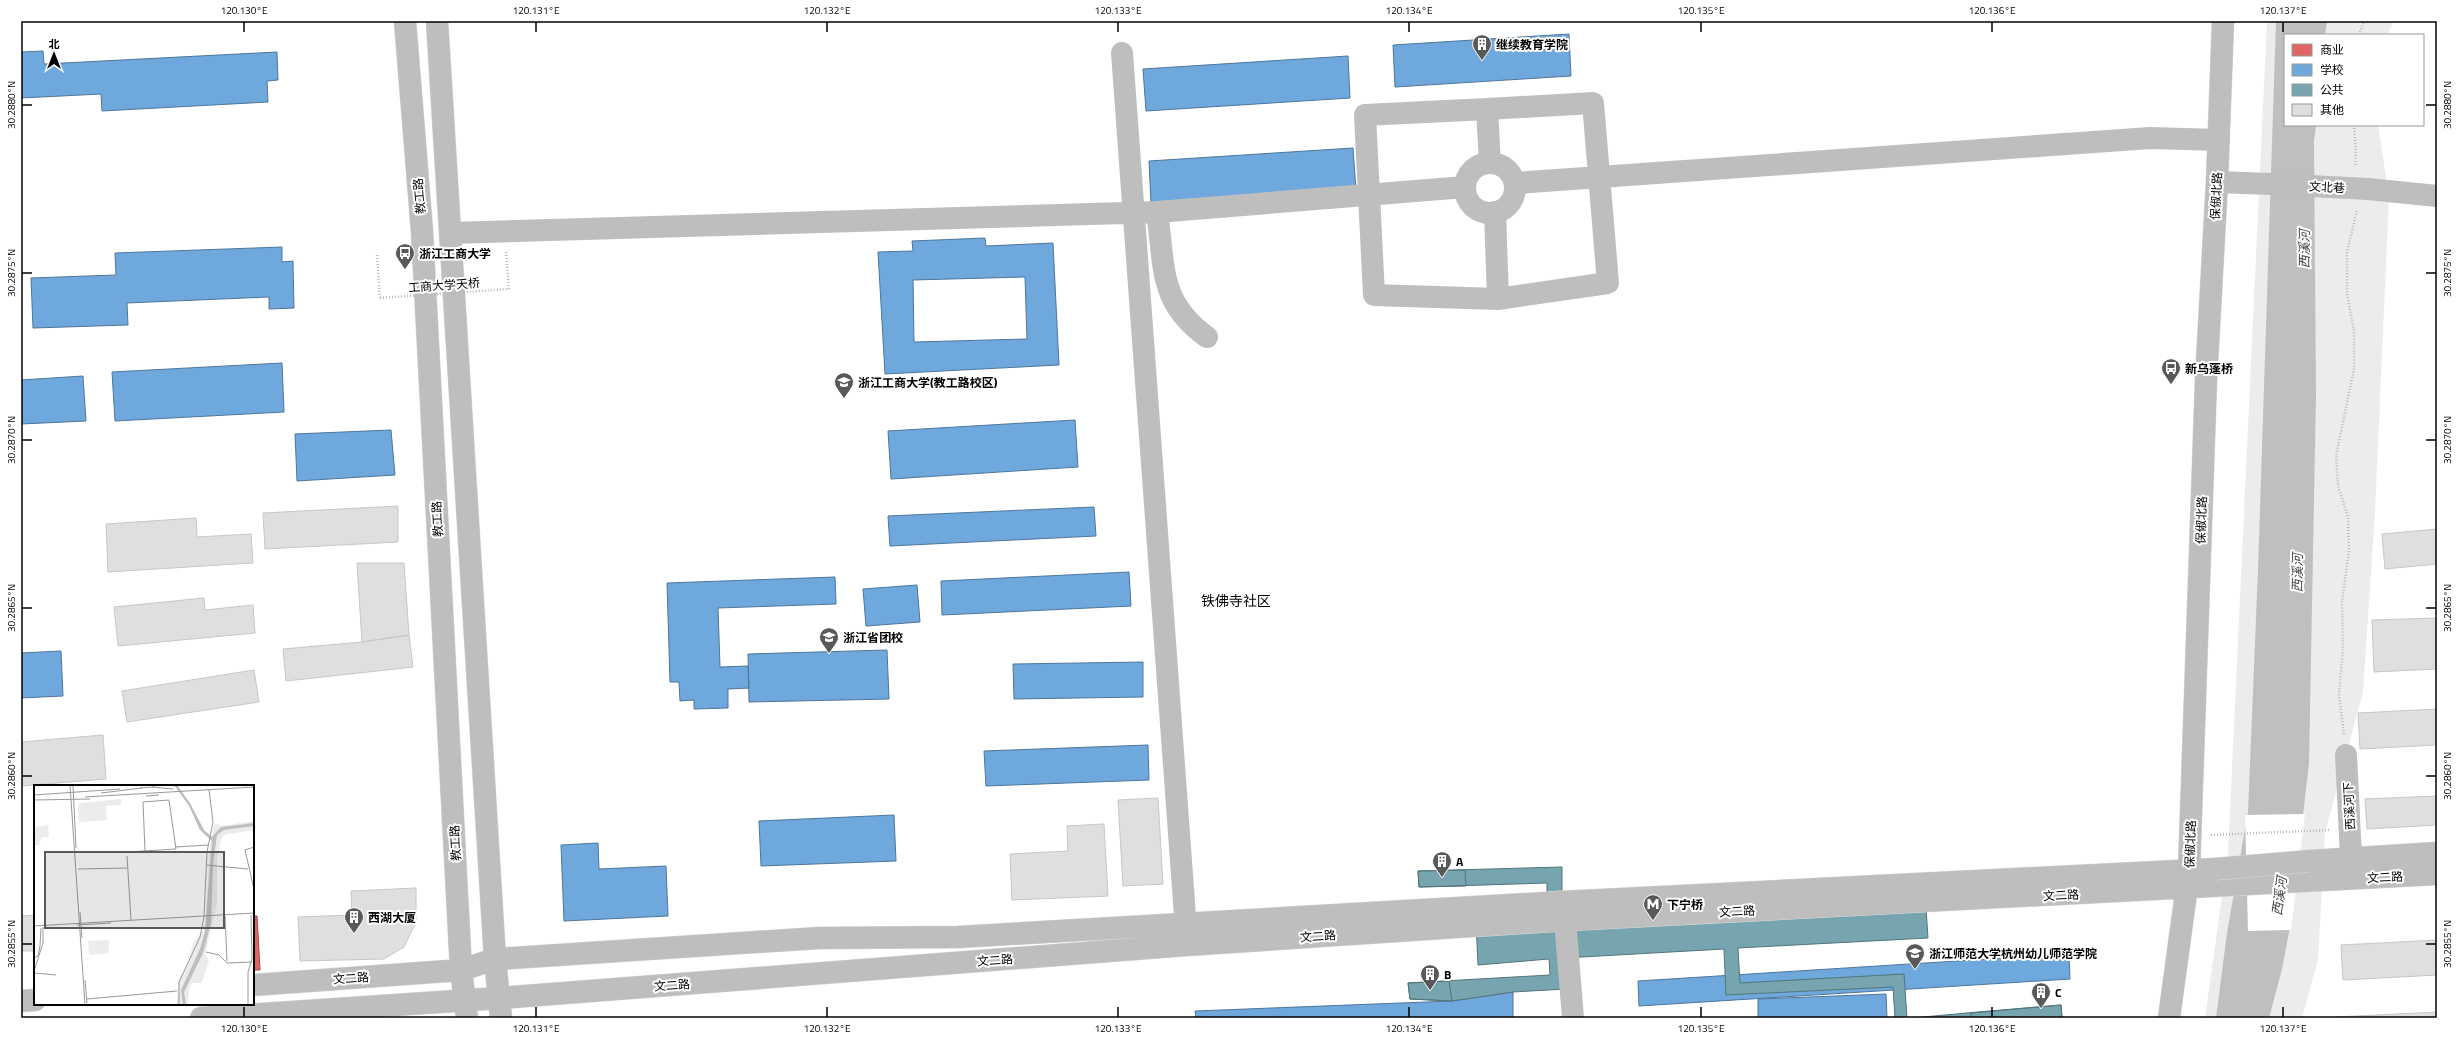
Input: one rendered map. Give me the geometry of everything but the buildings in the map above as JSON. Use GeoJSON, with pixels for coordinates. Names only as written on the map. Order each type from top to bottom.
{"type":"FeatureCollection","features":[{"type":"Feature","properties":{"kind":"main road","name":"教工路"},"geometry":{"type":"LineString","coordinates":[[405,21],[422,231],[461,970],[467,1008]]}},
{"type":"Feature","properties":{"kind":"main road"},"geometry":{"type":"LineString","coordinates":[[436,21],[451,233],[495,959],[501,1008],[510,1018]]}},
{"type":"Feature","properties":{"kind":"main road","name":"保俶北路"},"geometry":{"type":"LineString","coordinates":[[2169,1018],[2188,880],[2206,380],[2219,140],[2223,21]]}},
{"type":"Feature","properties":{"kind":"main road"},"geometry":{"type":"LineString","coordinates":[[1122,53],[1184,923],[1187,945]]}},
{"type":"Feature","properties":{"kind":"main road"},"geometry":{"type":"LineString","coordinates":[[1593,103],[1608,283],[1498,299],[1374,295],[1365,115],[1487,109],[1593,103]]}},
{"type":"Feature","properties":{"kind":"main road"},"geometry":{"type":"LineString","coordinates":[[1487,109],[1490,163]]}},
{"type":"Feature","properties":{"kind":"main road"},"geometry":{"type":"LineString","coordinates":[[1515,183],[2150,138],[2219,140]]}},
{"type":"Feature","properties":{"kind":"main road"},"geometry":{"type":"LineString","coordinates":[[1490,163],[1506,168],[1515,183],[1515,191],[1509,205],[1496,212],[1488,213],[1474,207],[1469,201],[1465,187],[1466,179],[1476,168],[1490,163]]}},
{"type":"Feature","properties":{"kind":"main road","name":"文北巷"},"geometry":{"type":"LineString","coordinates":[[2217,182],[2271,184],[2363,198],[2437,196]]}},
{"type":"Feature","properties":{"kind":"main road"},"geometry":{"type":"LineString","coordinates":[[451,233],[1134,214],[1465,187]]}},
{"type":"Feature","properties":{"kind":"main road"},"geometry":{"type":"LineString","coordinates":[[1157,212],[1169,294],[1180,314],[1207,337]]}},
{"type":"Feature","properties":{"kind":"main road"},"geometry":{"type":"LineString","coordinates":[[1496,212],[1498,299]]}},
{"type":"Feature","properties":{"kind":"main road","name":"西溪河下"},"geometry":{"type":"LineString","coordinates":[[2346,755],[2350,857]]}},
{"type":"Feature","properties":{"kind":"main road","name":"文二路"},"geometry":{"type":"LineString","coordinates":[[2308,871],[2350,857],[2437,853]]}},
{"type":"Feature","properties":{"kind":"main road","name":"文二路"},"geometry":{"type":"LineString","coordinates":[[201,1018],[501,1008],[1187,945],[2308,871],[2437,874]]}},
{"type":"Feature","properties":{"kind":"main road","name":"文二路"},"geometry":{"type":"LineString","coordinates":[[254,985],[461,970],[495,959],[819,938],[958,937],[1834,887],[2188,880]]}},
{"type":"Feature","properties":{"kind":"main road"},"geometry":{"type":"LineString","coordinates":[[1565,920],[1573,1018]]}},
{"type":"Feature","properties":{"kind":"main road"},"geometry":{"type":"LineString","coordinates":[[21,1001],[34,1000]]}},
{"type":"Feature","properties":{"kind":"path"},"geometry":{"type":"LineString","coordinates":[[2359,34],[2364,21]]}},
{"type":"Feature","properties":{"kind":"path"},"geometry":{"type":"LineString","coordinates":[[2354,126],[2355,170]]}},
{"type":"Feature","properties":{"kind":"path"},"geometry":{"type":"LineString","coordinates":[[2346,755],[2339,695],[2343,648],[2342,602],[2349,551],[2348,518],[2338,486],[2336,456],[2354,368],[2354,331],[2347,294],[2347,252],[2363,198]]}},
{"type":"Feature","properties":{"kind":"path","name":"工商大学天桥"},"geometry":{"type":"LineString","coordinates":[[377,255],[380,298],[508,289],[505,231]]}},
{"type":"Feature","properties":{"kind":"path"},"geometry":{"type":"LineString","coordinates":[[2190,836],[2336,830]]}},
{"type":"Feature","properties":{"kind":"shaded area"},"geometry":{"type":"Polygon","coordinates":[[[2267,21],[2394,21],[2388,34],[2284,34],[2284,126],[2378,126],[2389,197],[2375,512],[2363,692],[2325,833],[2318,960],[2302,1018],[2205,1018],[2228,854],[2267,21]]]}},
{"type":"Feature","properties":{"kind":"water","name":"西溪河"},"geometry":{"type":"Polygon","coordinates":[[[2276,21],[2327,21],[2325,34],[2284,34],[2284,126],[2316,126],[2314,141],[2316,395],[2309,763],[2290,927],[2282,969],[2269,1018],[2216,1018],[2227,933],[2248,812],[2258,570],[2276,21]]]}},
{"type":"Feature","properties":{"kind":"pier"},"geometry":{"type":"Polygon","coordinates":[[[2305,814],[2291,930],[2248,931],[2245,815],[2305,814]]]}},
{"type":"Feature","properties":{"kind":"place","name":"继续教育学院"},"geometry":{"type":"Point","coordinates":[1482,61]}},
{"type":"Feature","properties":{"kind":"place","name":"浙江工商大学"},"geometry":{"type":"Point","coordinates":[405,270]}},
{"type":"Feature","properties":{"kind":"place","name":"新乌蓬桥"},"geometry":{"type":"Point","coordinates":[2171,385]}},
{"type":"Feature","properties":{"kind":"place","name":"浙江工商大学(教工路校区)"},"geometry":{"type":"Point","coordinates":[844,399]}},
{"type":"Feature","properties":{"kind":"place","name":"浙江省团校"},"geometry":{"type":"Point","coordinates":[829,654]}},
{"type":"Feature","properties":{"kind":"place","name":"A"},"geometry":{"type":"Point","coordinates":[1442,878]}},
{"type":"Feature","properties":{"kind":"place","name":"下宁桥"},"geometry":{"type":"Point","coordinates":[1653,921]}},
{"type":"Feature","properties":{"kind":"place","name":"西湖大厦"},"geometry":{"type":"Point","coordinates":[354,934]}},
{"type":"Feature","properties":{"kind":"place","name":"浙江师范大学杭州幼儿师范学院"},"geometry":{"type":"Point","coordinates":[1915,970]}},
{"type":"Feature","properties":{"kind":"place","name":"B"},"geometry":{"type":"Point","coordinates":[1430,991]}},
{"type":"Feature","properties":{"kind":"place","name":"C"},"geometry":{"type":"Point","coordinates":[2041,1009]}},
{"type":"Feature","properties":{"kind":"district","name":"铁佛寺社区"},"geometry":{"type":"Point","coordinates":[1236,600]}}]}
